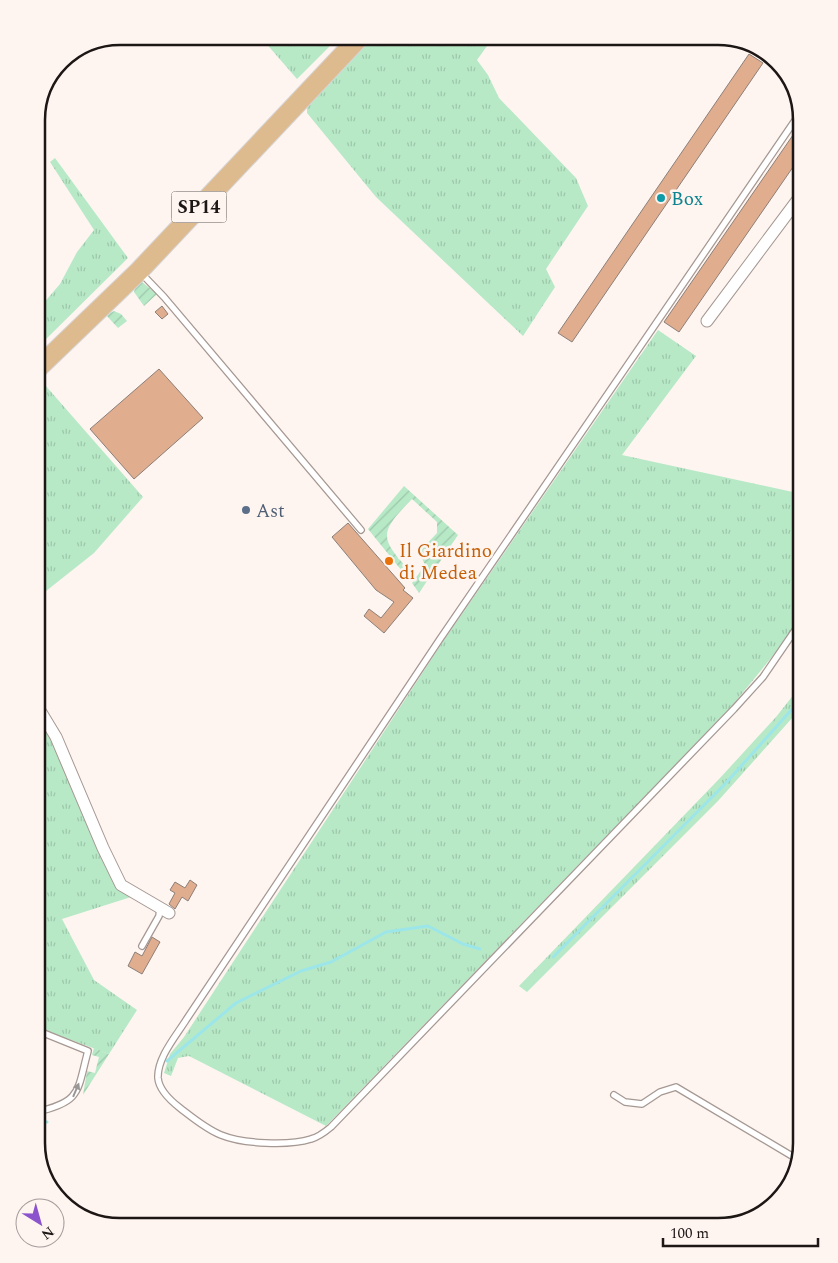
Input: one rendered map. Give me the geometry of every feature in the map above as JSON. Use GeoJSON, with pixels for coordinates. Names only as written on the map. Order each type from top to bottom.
{"type":"FeatureCollection","features":[{"type":"Feature","properties":{"kind":"main road","name":"SP14"},"geometry":{"type":"LineString","coordinates":[[45,350],[133,265],[341,45]]}},
{"type":"Feature","properties":{"kind":"main road","name":"SP14"},"geometry":{"type":"LineString","coordinates":[[45,361],[139,271],[352,45]]}},
{"type":"Feature","properties":{"kind":"street"},"geometry":{"type":"LineString","coordinates":[[707,321],[793,206]]}},
{"type":"Feature","properties":{"kind":"street"},"geometry":{"type":"LineString","coordinates":[[45,719],[56,737],[103,848],[121,885],[129,892],[148,900],[164,910]]}},
{"type":"Feature","properties":{"kind":"lane"},"geometry":{"type":"LineString","coordinates":[[793,123],[440,639],[186,1020],[163,1058],[158,1076],[161,1088],[190,1116],[207,1128],[233,1139],[249,1142],[300,1141],[311,1139],[331,1127],[734,710],[763,677],[793,633]]}},
{"type":"Feature","properties":{"kind":"lane"},"geometry":{"type":"LineString","coordinates":[[139,271],[164,297],[361,530]]}},
{"type":"Feature","properties":{"kind":"lane"},"geometry":{"type":"LineString","coordinates":[[142,946],[164,910]]}},
{"type":"Feature","properties":{"kind":"lane"},"geometry":{"type":"LineString","coordinates":[[45,1034],[88,1051],[76,1093],[70,1101],[45,1109]]}},
{"type":"Feature","properties":{"kind":"lane"},"geometry":{"type":"LineString","coordinates":[[614,1095],[625,1102],[642,1104],[660,1092],[676,1087],[791,1156]]}},
{"type":"Feature","properties":{"kind":"green space"},"geometry":{"type":"Polygon","coordinates":[[[267,45],[331,45],[297,79],[267,45]]]}},
{"type":"Feature","properties":{"kind":"green space"},"geometry":{"type":"Polygon","coordinates":[[[364,45],[488,45],[477,60],[488,75],[499,98],[576,178],[588,206],[546,269],[555,287],[523,336],[376,197],[307,113],[307,105],[364,45]]]}},
{"type":"Feature","properties":{"kind":"green space"},"geometry":{"type":"Polygon","coordinates":[[[55,158],[128,258],[45,340],[45,302],[60,284],[77,252],[94,230],[50,162],[55,158]]]}},
{"type":"Feature","properties":{"kind":"green space"},"geometry":{"type":"Polygon","coordinates":[[[142,282],[157,294],[144,306],[134,292],[135,288],[142,282]]]}},
{"type":"Feature","properties":{"kind":"green space"},"geometry":{"type":"Polygon","coordinates":[[[114,311],[121,314],[127,321],[118,328],[106,315],[114,311]]]}},
{"type":"Feature","properties":{"kind":"green space"},"geometry":{"type":"Polygon","coordinates":[[[658,330],[696,356],[622,455],[793,492],[793,628],[776,652],[731,707],[326,1126],[189,1056],[178,1058],[171,1076],[164,1073],[170,1054],[184,1037],[444,640],[658,330]]]}},
{"type":"Feature","properties":{"kind":"green space"},"geometry":{"type":"Polygon","coordinates":[[[45,385],[143,497],[94,553],[45,592],[45,385]]]}},
{"type":"Feature","properties":{"kind":"green space"},"geometry":{"type":"Polygon","coordinates":[[[404,486],[458,535],[419,593],[412,583],[425,565],[419,552],[437,533],[437,522],[412,499],[401,510],[389,527],[388,542],[392,550],[410,571],[406,576],[368,529],[404,486]]]}},
{"type":"Feature","properties":{"kind":"green space"},"geometry":{"type":"Polygon","coordinates":[[[793,695],[793,717],[718,801],[527,992],[519,986],[720,778],[776,717],[793,695]]]}},
{"type":"Feature","properties":{"kind":"green space"},"geometry":{"type":"Polygon","coordinates":[[[45,725],[52,736],[127,894],[131,897],[62,919],[94,980],[137,1010],[109,1054],[45,1030],[45,725]]]}},
{"type":"Feature","properties":{"kind":"green space"},"geometry":{"type":"Polygon","coordinates":[[[94,1048],[109,1054],[83,1095],[87,1071],[95,1073],[99,1057],[92,1055],[94,1048]]]}},
{"type":"Feature","properties":{"kind":"building","name":"Box"},"geometry":{"type":"Polygon","coordinates":[[[749,54],[763,63],[572,342],[558,333],[749,54]]]}},
{"type":"Feature","properties":{"kind":"building"},"geometry":{"type":"Polygon","coordinates":[[[793,135],[793,167],[679,332],[664,322],[793,135]]]}},
{"type":"Feature","properties":{"kind":"building"},"geometry":{"type":"Polygon","coordinates":[[[162,306],[168,314],[162,319],[155,312],[162,306]]]}},
{"type":"Feature","properties":{"kind":"building"},"geometry":{"type":"Polygon","coordinates":[[[159,369],[203,418],[134,479],[90,429],[159,369]]]}},
{"type":"Feature","properties":{"kind":"building"},"geometry":{"type":"Polygon","coordinates":[[[348,523],[405,588],[403,590],[413,598],[384,633],[364,616],[369,609],[381,618],[394,602],[376,590],[332,537],[348,523]]]}},
{"type":"Feature","properties":{"kind":"building"},"geometry":{"type":"Polygon","coordinates":[[[190,880],[197,885],[188,901],[182,897],[175,909],[169,904],[175,893],[170,890],[175,882],[185,888],[190,880]]]}},
{"type":"Feature","properties":{"kind":"building"},"geometry":{"type":"Polygon","coordinates":[[[152,937],[160,942],[142,974],[128,966],[135,952],[142,956],[152,937]]]}},
{"type":"Feature","properties":{"kind":"waterway"},"geometry":{"type":"LineString","coordinates":[[553,957],[726,783],[793,708]]}},
{"type":"Feature","properties":{"kind":"waterway"},"geometry":{"type":"LineString","coordinates":[[167,1061],[236,1003],[301,971],[331,962],[386,932],[428,926],[463,944],[480,949]]}},
{"type":"Feature","properties":{"kind":"place","name":"Box"},"geometry":{"type":"Point","coordinates":[661,198]}},
{"type":"Feature","properties":{"kind":"place","name":"Ast"},"geometry":{"type":"Point","coordinates":[246,510]}},
{"type":"Feature","properties":{"kind":"place","name":"Il Giardino di Medea"},"geometry":{"type":"Point","coordinates":[389,561]}}]}
